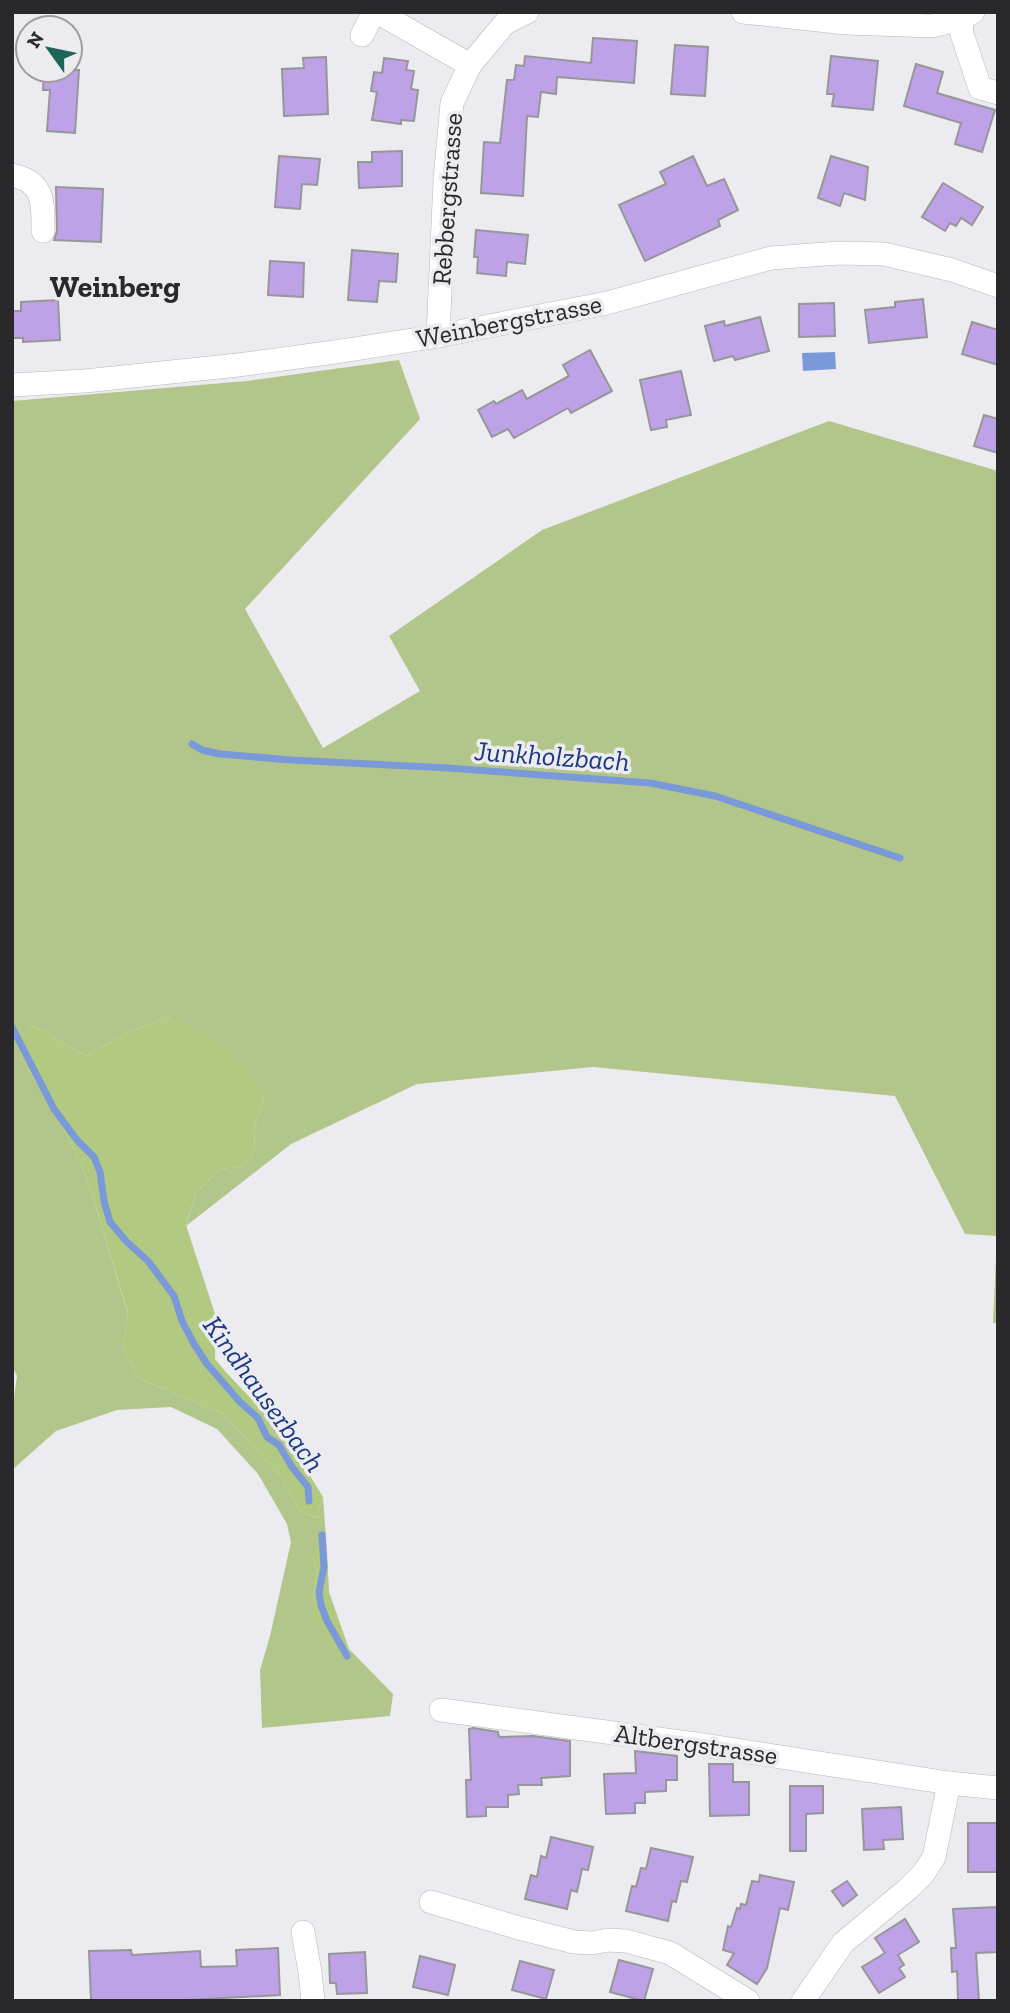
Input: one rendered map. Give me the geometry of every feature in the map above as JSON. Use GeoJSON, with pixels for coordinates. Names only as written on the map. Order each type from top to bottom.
{"type":"FeatureCollection","features":[{"type":"Feature","properties":{"kind":"street"},"geometry":{"type":"LineString","coordinates":[[362,35],[375,12],[470,65]]}},
{"type":"Feature","properties":{"kind":"street","name":"Rebbergstrasse"},"geometry":{"type":"LineString","coordinates":[[438,336],[445,180],[452,103],[470,65],[505,23],[527,12]]}},
{"type":"Feature","properties":{"kind":"street"},"geometry":{"type":"LineString","coordinates":[[743,12],[891,26],[932,26],[967,15]]}},
{"type":"Feature","properties":{"kind":"street"},"geometry":{"type":"LineString","coordinates":[[967,15],[962,34],[980,88],[998,93]]}},
{"type":"Feature","properties":{"kind":"street"},"geometry":{"type":"LineString","coordinates":[[12,175],[21,177],[39,191],[42,198],[43,231]]}},
{"type":"Feature","properties":{"kind":"street","name":"Weinbergstrasse"},"geometry":{"type":"LineString","coordinates":[[12,385],[85,381],[238,365],[438,336],[607,303],[771,258],[839,253],[884,254],[952,270],[998,286]]}},
{"type":"Feature","properties":{"kind":"street","name":"Altbergstrasse"},"geometry":{"type":"LineString","coordinates":[[442,1710],[998,1788]]}},
{"type":"Feature","properties":{"kind":"street"},"geometry":{"type":"LineString","coordinates":[[803,2001],[843,1943],[923,1874],[934,1857],[949,1783]]}},
{"type":"Feature","properties":{"kind":"street"},"geometry":{"type":"LineString","coordinates":[[431,1902],[575,1942],[626,1941],[670,1953],[748,2001]]}},
{"type":"Feature","properties":{"kind":"street"},"geometry":{"type":"LineString","coordinates":[[303,1931],[313,2001]]}},
{"type":"Feature","properties":{"kind":"green space"},"geometry":{"type":"Polygon","coordinates":[[[399,360],[420,419],[245,609],[323,748],[420,691],[389,636],[542,530],[829,421],[998,471],[998,1323],[993,1323],[997,1236],[965,1234],[895,1096],[593,1067],[417,1084],[291,1144],[186,1226],[196,1193],[220,1169],[245,1166],[255,1150],[254,1129],[264,1099],[170,1016],[126,1034],[86,1056],[30,1024],[20,1057],[57,1114],[87,1178],[128,1314],[123,1349],[140,1379],[222,1413],[279,1474],[301,1512],[317,1518],[323,1497],[327,1551],[322,1545],[313,1557],[317,1573],[313,1602],[344,1654],[349,1649],[393,1694],[390,1716],[262,1728],[260,1670],[291,1542],[287,1524],[258,1474],[217,1429],[171,1407],[117,1410],[56,1431],[12,1470],[12,1412],[17,1376],[12,1366],[12,401],[247,381],[399,360]]]}},
{"type":"Feature","properties":{"kind":"green space"},"geometry":{"type":"Polygon","coordinates":[[[170,1016],[215,1040],[246,1068],[264,1099],[254,1129],[255,1150],[245,1166],[220,1169],[196,1193],[186,1225],[216,1317],[215,1359],[274,1423],[294,1450],[323,1497],[317,1518],[301,1512],[279,1474],[222,1413],[140,1379],[123,1349],[128,1313],[87,1178],[57,1114],[20,1057],[20,1038],[30,1024],[86,1056],[126,1034],[170,1016]]]}},
{"type":"Feature","properties":{"kind":"green space"},"geometry":{"type":"Polygon","coordinates":[[[322,1545],[327,1551],[329,1592],[349,1649],[344,1654],[337,1655],[314,1621],[313,1602],[317,1573],[313,1557],[314,1546],[322,1545]]]}},
{"type":"Feature","properties":{"kind":"water"},"geometry":{"type":"Polygon","coordinates":[[[835,352],[836,369],[803,371],[802,353],[835,352]]]}},
{"type":"Feature","properties":{"kind":"building"},"geometry":{"type":"Polygon","coordinates":[[[593,38],[637,41],[634,83],[557,77],[556,94],[541,92],[538,117],[527,116],[523,196],[481,193],[484,142],[500,143],[507,80],[514,80],[516,65],[524,66],[525,56],[591,63],[593,38]]]}},
{"type":"Feature","properties":{"kind":"building"},"geometry":{"type":"Polygon","coordinates":[[[675,45],[708,47],[705,96],[671,94],[675,45]]]}},
{"type":"Feature","properties":{"kind":"building"},"geometry":{"type":"Polygon","coordinates":[[[831,56],[878,61],[873,110],[832,106],[834,94],[827,94],[831,56]]]}},
{"type":"Feature","properties":{"kind":"building"},"geometry":{"type":"Polygon","coordinates":[[[326,57],[328,114],[284,116],[282,69],[304,68],[303,58],[326,57]]]}},
{"type":"Feature","properties":{"kind":"building"},"geometry":{"type":"Polygon","coordinates":[[[384,58],[408,61],[406,70],[414,71],[411,89],[418,90],[414,121],[401,120],[401,124],[372,120],[377,92],[371,91],[374,72],[382,73],[384,58]]]}},
{"type":"Feature","properties":{"kind":"building"},"geometry":{"type":"Polygon","coordinates":[[[916,64],[943,72],[937,93],[995,110],[982,152],[955,144],[961,123],[904,106],[916,64]]]}},
{"type":"Feature","properties":{"kind":"building"},"geometry":{"type":"Polygon","coordinates":[[[43,84],[78,84],[75,133],[47,131],[50,90],[43,90],[43,84]]]}},
{"type":"Feature","properties":{"kind":"building"},"geometry":{"type":"Polygon","coordinates":[[[402,151],[402,186],[359,188],[358,162],[372,162],[372,152],[402,151]]]}},
{"type":"Feature","properties":{"kind":"building"},"geometry":{"type":"Polygon","coordinates":[[[279,156],[320,159],[317,185],[302,184],[300,209],[275,207],[279,156]]]}},
{"type":"Feature","properties":{"kind":"building"},"geometry":{"type":"Polygon","coordinates":[[[693,156],[707,186],[724,179],[738,210],[718,220],[720,226],[645,261],[619,205],[666,184],[660,172],[693,156]]]}},
{"type":"Feature","properties":{"kind":"building"},"geometry":{"type":"Polygon","coordinates":[[[831,156],[868,167],[865,200],[844,193],[840,206],[818,198],[831,156]]]}},
{"type":"Feature","properties":{"kind":"building"},"geometry":{"type":"Polygon","coordinates":[[[943,183],[983,207],[972,225],[961,218],[956,226],[950,223],[945,231],[922,217],[943,183]]]}},
{"type":"Feature","properties":{"kind":"building"},"geometry":{"type":"Polygon","coordinates":[[[56,187],[103,189],[101,242],[54,240],[57,231],[56,187]]]}},
{"type":"Feature","properties":{"kind":"building"},"geometry":{"type":"Polygon","coordinates":[[[476,230],[528,235],[525,264],[507,262],[506,276],[477,273],[478,257],[474,257],[476,230]]]}},
{"type":"Feature","properties":{"kind":"building"},"geometry":{"type":"Polygon","coordinates":[[[352,250],[398,254],[396,282],[379,281],[377,302],[348,300],[352,250]]]}},
{"type":"Feature","properties":{"kind":"building"},"geometry":{"type":"Polygon","coordinates":[[[270,261],[304,263],[303,297],[268,295],[270,261]]]}},
{"type":"Feature","properties":{"kind":"building"},"geometry":{"type":"Polygon","coordinates":[[[923,299],[927,337],[869,343],[865,310],[895,307],[895,302],[923,299]]]}},
{"type":"Feature","properties":{"kind":"building"},"geometry":{"type":"Polygon","coordinates":[[[58,300],[60,340],[23,342],[23,338],[12,338],[12,311],[21,311],[21,302],[58,300]]]}},
{"type":"Feature","properties":{"kind":"building"},"geometry":{"type":"Polygon","coordinates":[[[834,303],[835,336],[799,337],[799,304],[834,303]]]}},
{"type":"Feature","properties":{"kind":"building"},"geometry":{"type":"Polygon","coordinates":[[[760,317],[769,351],[735,360],[733,356],[714,361],[705,326],[724,321],[725,326],[760,317]]]}},
{"type":"Feature","properties":{"kind":"building"},"geometry":{"type":"Polygon","coordinates":[[[972,322],[998,330],[998,365],[962,354],[972,322]]]}},
{"type":"Feature","properties":{"kind":"building"},"geometry":{"type":"Polygon","coordinates":[[[590,350],[612,391],[571,413],[568,408],[514,438],[508,429],[492,437],[478,410],[522,390],[527,399],[569,376],[563,365],[590,350]]]}},
{"type":"Feature","properties":{"kind":"building"},"geometry":{"type":"Polygon","coordinates":[[[681,371],[691,415],[666,420],[667,427],[651,430],[640,380],[681,371]]]}},
{"type":"Feature","properties":{"kind":"building"},"geometry":{"type":"Polygon","coordinates":[[[984,415],[998,419],[998,453],[974,446],[984,415]]]}},
{"type":"Feature","properties":{"kind":"building"},"geometry":{"type":"Polygon","coordinates":[[[469,1729],[498,1732],[499,1737],[533,1736],[570,1741],[570,1776],[541,1778],[542,1785],[518,1785],[519,1794],[508,1795],[508,1807],[486,1807],[486,1816],[467,1817],[466,1780],[471,1780],[469,1729]]]}},
{"type":"Feature","properties":{"kind":"building"},"geometry":{"type":"Polygon","coordinates":[[[635,1751],[677,1756],[677,1780],[666,1780],[666,1791],[645,1792],[645,1803],[635,1803],[635,1813],[606,1814],[604,1774],[636,1773],[635,1751]]]}},
{"type":"Feature","properties":{"kind":"building"},"geometry":{"type":"Polygon","coordinates":[[[709,1764],[733,1764],[733,1782],[749,1782],[749,1815],[710,1816],[709,1764]]]}},
{"type":"Feature","properties":{"kind":"building"},"geometry":{"type":"Polygon","coordinates":[[[790,1786],[823,1786],[823,1813],[806,1814],[806,1851],[790,1851],[790,1786]]]}},
{"type":"Feature","properties":{"kind":"building"},"geometry":{"type":"Polygon","coordinates":[[[901,1807],[903,1839],[883,1840],[884,1849],[864,1850],[862,1809],[901,1807]]]}},
{"type":"Feature","properties":{"kind":"building"},"geometry":{"type":"Polygon","coordinates":[[[968,1823],[998,1823],[998,1872],[968,1872],[968,1823]]]}},
{"type":"Feature","properties":{"kind":"building"},"geometry":{"type":"Polygon","coordinates":[[[551,1837],[593,1847],[588,1870],[582,1869],[577,1892],[571,1890],[567,1909],[525,1899],[531,1875],[537,1877],[541,1856],[546,1858],[551,1837]]]}},
{"type":"Feature","properties":{"kind":"building"},"geometry":{"type":"Polygon","coordinates":[[[651,1848],[693,1857],[687,1882],[681,1881],[676,1902],[672,1901],[668,1921],[626,1911],[632,1886],[636,1887],[641,1868],[646,1869],[651,1848]]]}},
{"type":"Feature","properties":{"kind":"building"},"geometry":{"type":"Polygon","coordinates":[[[760,1875],[794,1882],[788,1910],[780,1908],[767,1968],[757,1984],[727,1965],[734,1953],[723,1950],[728,1926],[731,1927],[737,1908],[740,1909],[741,1904],[746,1905],[752,1881],[759,1882],[760,1875]]]}},
{"type":"Feature","properties":{"kind":"building"},"geometry":{"type":"Polygon","coordinates":[[[847,1881],[857,1895],[843,1906],[832,1891],[847,1881]]]}},
{"type":"Feature","properties":{"kind":"building"},"geometry":{"type":"Polygon","coordinates":[[[998,1907],[998,1952],[976,1953],[979,2001],[958,2001],[957,1971],[952,1972],[951,1948],[956,1948],[953,1909],[998,1907]]]}},
{"type":"Feature","properties":{"kind":"building"},"geometry":{"type":"Polygon","coordinates":[[[905,1919],[919,1942],[898,1955],[904,1965],[899,1968],[905,1977],[879,1993],[862,1967],[885,1953],[875,1938],[905,1919]]]}},
{"type":"Feature","properties":{"kind":"building"},"geometry":{"type":"Polygon","coordinates":[[[278,1948],[280,1995],[167,2001],[91,2001],[89,1951],[131,1950],[132,1955],[200,1951],[201,1967],[237,1966],[236,1950],[278,1948]]]}},
{"type":"Feature","properties":{"kind":"building"},"geometry":{"type":"Polygon","coordinates":[[[365,1952],[367,1993],[337,1994],[336,1983],[330,1983],[329,1954],[365,1952]]]}},
{"type":"Feature","properties":{"kind":"building"},"geometry":{"type":"Polygon","coordinates":[[[420,1956],[455,1965],[448,1995],[413,1987],[420,1956]]]}},
{"type":"Feature","properties":{"kind":"building"},"geometry":{"type":"Polygon","coordinates":[[[619,1960],[653,1969],[644,2001],[610,1992],[619,1960]]]}},
{"type":"Feature","properties":{"kind":"building"},"geometry":{"type":"Polygon","coordinates":[[[520,1961],[554,1970],[546,1999],[512,1990],[520,1961]]]}},
{"type":"Feature","properties":{"kind":"waterway","name":"Junkholzbach"},"geometry":{"type":"LineString","coordinates":[[192,744],[202,750],[220,754],[650,783],[715,796],[900,858]]}},
{"type":"Feature","properties":{"kind":"waterway","name":"Kindhauserbach"},"geometry":{"type":"LineString","coordinates":[[12,1027],[54,1109],[77,1140],[94,1157],[100,1172],[110,1222],[148,1261],[174,1296],[182,1321],[207,1364],[240,1402],[258,1418],[267,1437],[279,1445],[308,1487],[309,1501]]}},
{"type":"Feature","properties":{"kind":"waterway","name":"Kindhauserbach"},"geometry":{"type":"LineString","coordinates":[[322,1535],[324,1567],[319,1592],[321,1605],[347,1656]]}},
{"type":"Feature","properties":{"kind":"district","name":"Weinberg"},"geometry":{"type":"Point","coordinates":[115,287]}}]}
